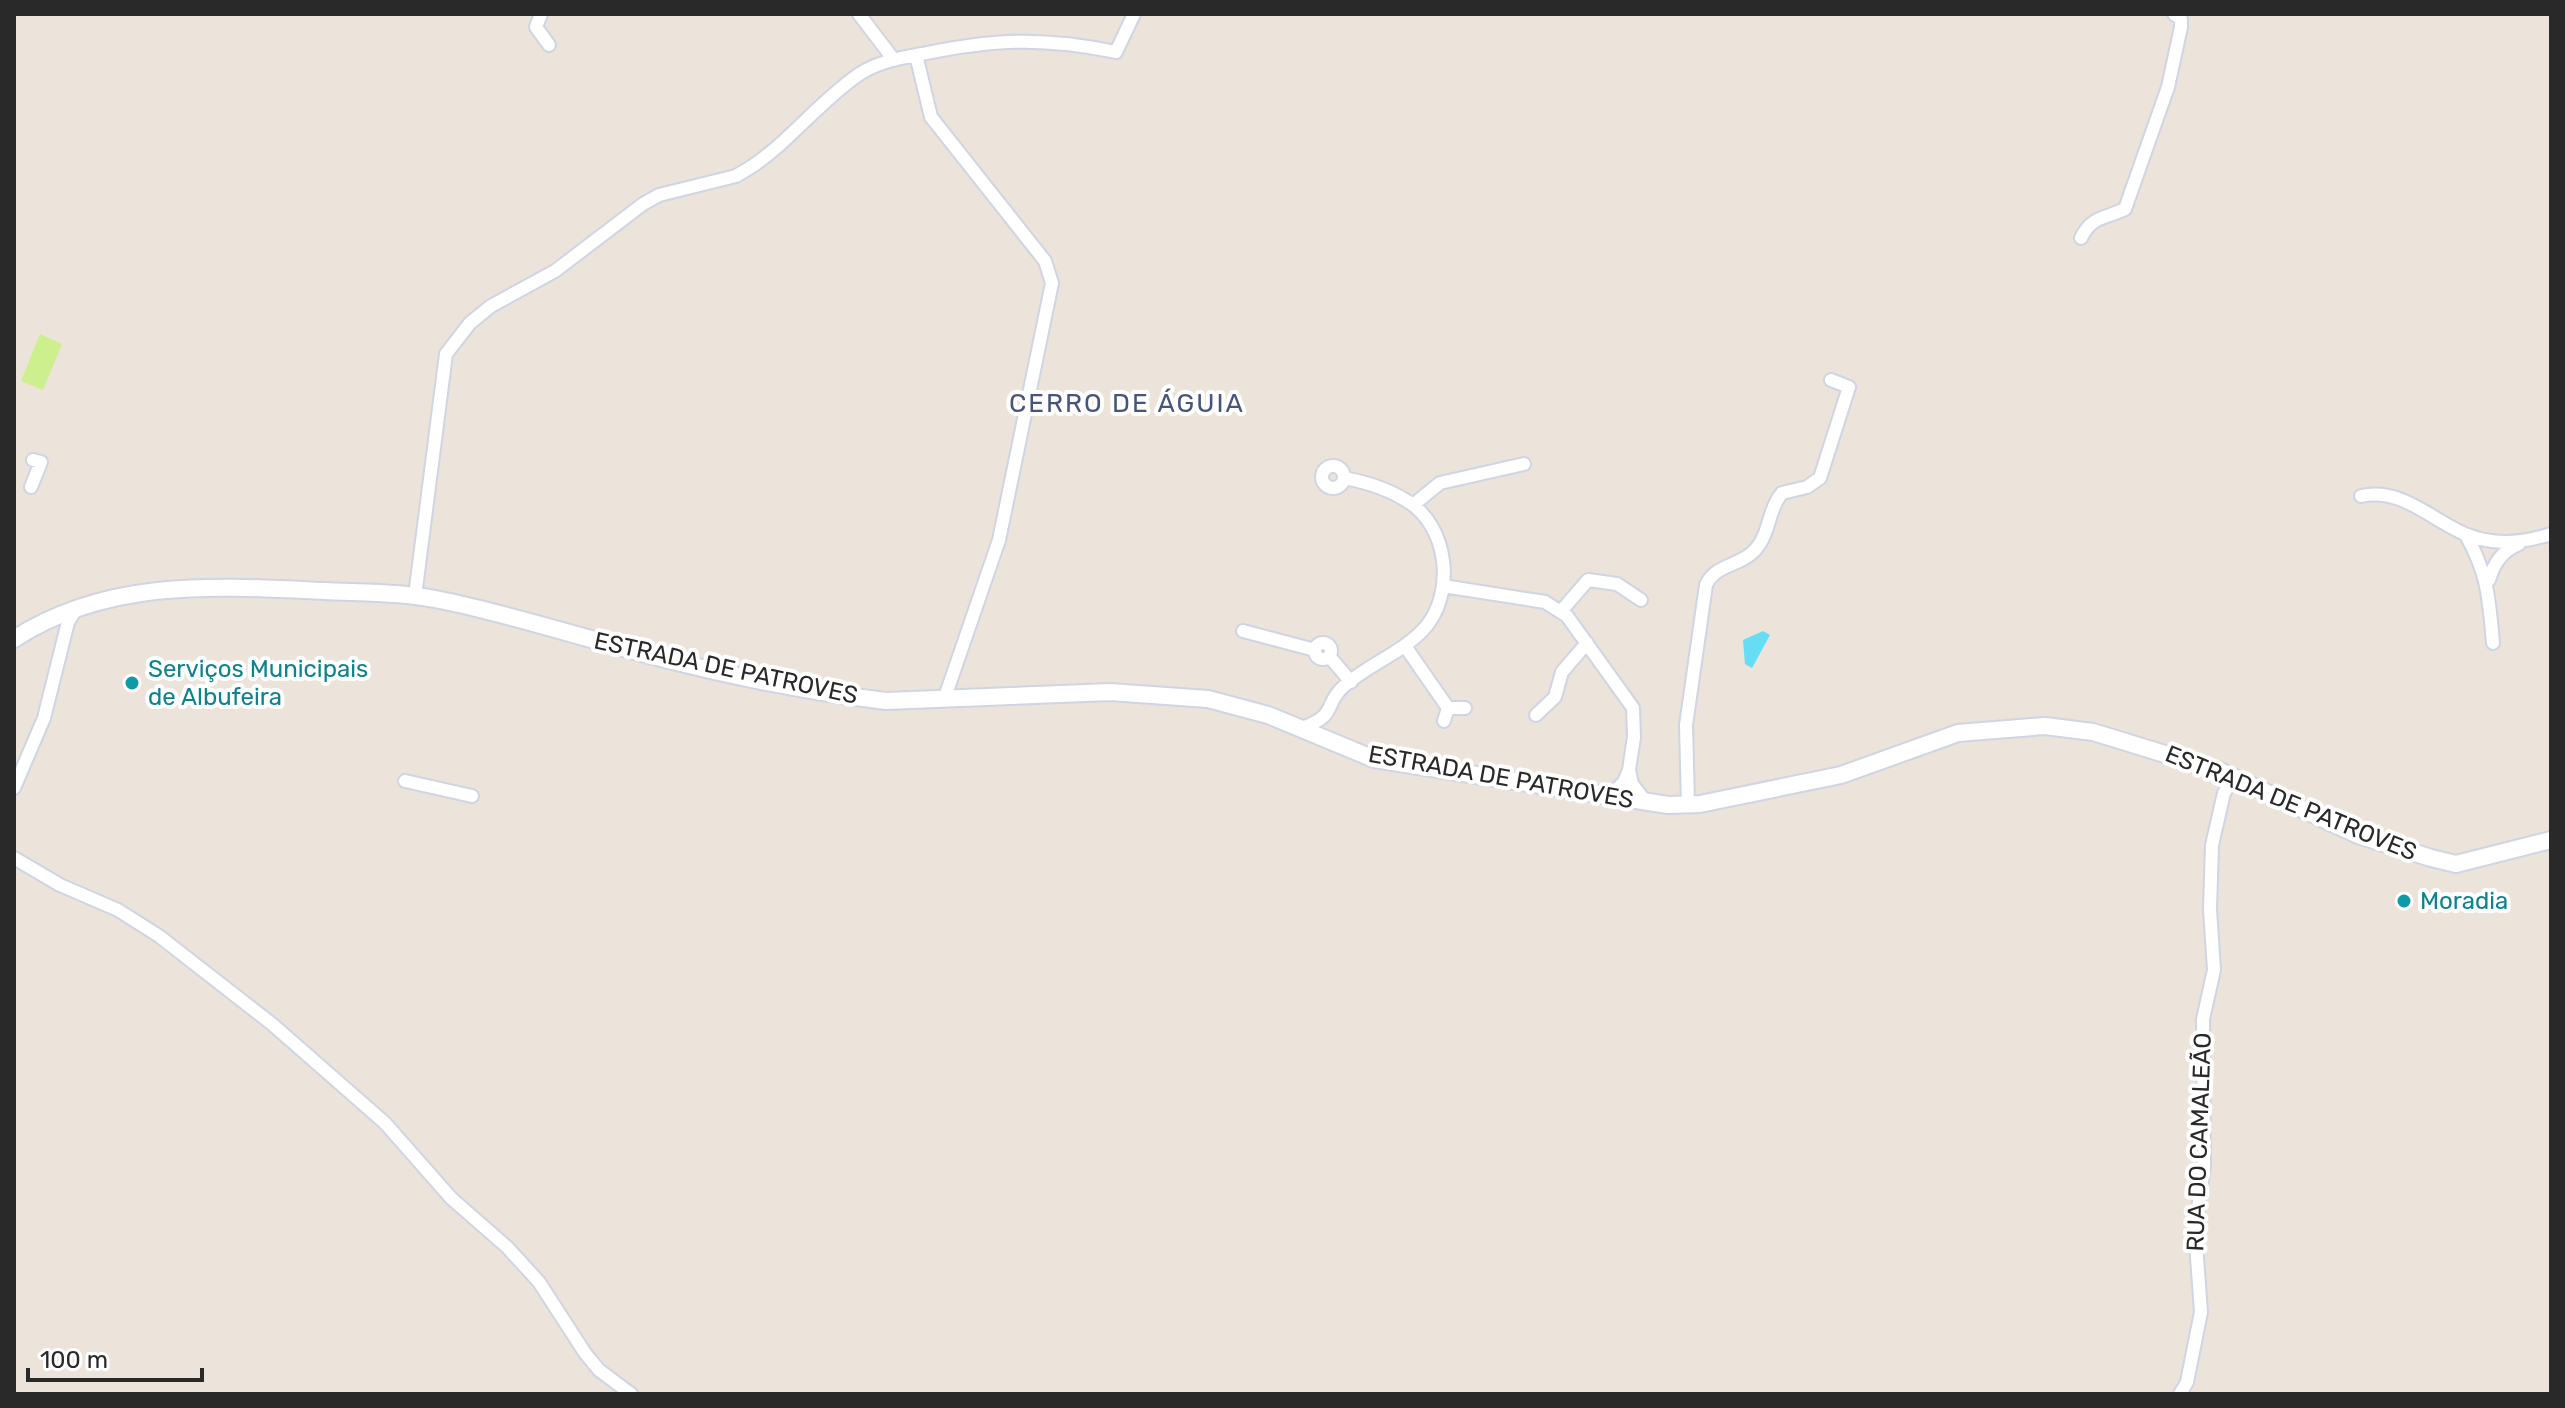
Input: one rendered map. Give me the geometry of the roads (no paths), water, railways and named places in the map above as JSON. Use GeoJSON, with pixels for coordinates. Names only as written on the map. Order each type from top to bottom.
{"type":"FeatureCollection","features":[{"type":"Feature","properties":{"kind":"street"},"geometry":{"type":"LineString","coordinates":[[541,14],[536,27],[549,45]]}},
{"type":"Feature","properties":{"kind":"street"},"geometry":{"type":"LineString","coordinates":[[859,14],[894,60]]}},
{"type":"Feature","properties":{"kind":"street"},"geometry":{"type":"LineString","coordinates":[[415,596],[442,367],[446,354],[461,333],[506,295],[555,271],[620,219],[659,195],[736,176],[751,167],[859,75],[894,60],[1007,39],[1077,43],[1116,52],[1134,14]]}},
{"type":"Feature","properties":{"kind":"street"},"geometry":{"type":"LineString","coordinates":[[2081,238],[2089,223],[2097,217],[2125,209],[2168,87],[2181,27],[2181,19],[2174,14]]}},
{"type":"Feature","properties":{"kind":"street"},"geometry":{"type":"LineString","coordinates":[[916,55],[931,117],[1045,261],[1052,283],[999,540],[944,700]]}},
{"type":"Feature","properties":{"kind":"street"},"geometry":{"type":"LineString","coordinates":[[1688,805],[1686,725],[1706,585],[1709,578],[1722,567],[1753,552],[1782,493],[1814,484],[1820,478],[1849,387],[1831,380]]}},
{"type":"Feature","properties":{"kind":"street"},"geometry":{"type":"LineString","coordinates":[[31,487],[41,462],[33,460]]}},
{"type":"Feature","properties":{"kind":"street"},"geometry":{"type":"LineString","coordinates":[[1413,505],[1440,483],[1524,464]]}},
{"type":"Feature","properties":{"kind":"street"},"geometry":{"type":"LineString","coordinates":[[1302,728],[1328,715],[1342,688],[1405,646],[1425,628],[1443,586],[1438,537],[1413,505],[1378,487],[1344,478]]}},
{"type":"Feature","properties":{"kind":"street"},"geometry":{"type":"LineString","coordinates":[[2361,496],[2376,493],[2401,498],[2466,535],[2491,542],[2522,543]]}},
{"type":"Feature","properties":{"kind":"street"},"geometry":{"type":"LineString","coordinates":[[2488,583],[2494,564],[2508,549],[2551,534]]}},
{"type":"Feature","properties":{"kind":"street"},"geometry":{"type":"LineString","coordinates":[[2466,535],[2484,566],[2493,643]]}},
{"type":"Feature","properties":{"kind":"street"},"geometry":{"type":"LineString","coordinates":[[1562,610],[1588,580],[1617,584],[1641,600]]}},
{"type":"Feature","properties":{"kind":"street","name":"ESTRADA DE PATROVES"},"geometry":{"type":"LineString","coordinates":[[14,639],[78,606],[131,593],[210,586],[415,596],[697,667],[812,691],[886,701],[1144,691],[1241,705],[1374,759],[1607,798],[1688,805],[1841,775],[1929,742],[1990,729],[2045,726],[2093,732],[2220,771],[2358,835],[2456,864],[2551,840]]}},
{"type":"Feature","properties":{"kind":"street"},"geometry":{"type":"LineString","coordinates":[[1443,586],[1545,602],[1562,610],[1633,708],[1634,737],[1629,770],[1624,782],[1607,798]]}},
{"type":"Feature","properties":{"kind":"street"},"geometry":{"type":"LineString","coordinates":[[14,788],[44,718],[65,634],[78,606]]}},
{"type":"Feature","properties":{"kind":"street"},"geometry":{"type":"LineString","coordinates":[[45,621],[61,625],[65,634]]}},
{"type":"Feature","properties":{"kind":"street"},"geometry":{"type":"LineString","coordinates":[[1243,631],[1315,650],[1319,644],[1327,644],[1329,656],[1351,682]]}},
{"type":"Feature","properties":{"kind":"street"},"geometry":{"type":"LineString","coordinates":[[1536,715],[1555,697],[1562,672],[1587,643]]}},
{"type":"Feature","properties":{"kind":"street"},"geometry":{"type":"LineString","coordinates":[[1405,646],[1448,708]]}},
{"type":"Feature","properties":{"kind":"street"},"geometry":{"type":"LineString","coordinates":[[1448,708],[1465,708]]}},
{"type":"Feature","properties":{"kind":"street"},"geometry":{"type":"LineString","coordinates":[[1444,721],[1448,708]]}},
{"type":"Feature","properties":{"kind":"street"},"geometry":{"type":"LineString","coordinates":[[1328,715],[1336,744]]}},
{"type":"Feature","properties":{"kind":"street"},"geometry":{"type":"LineString","coordinates":[[1629,770],[1632,784],[1646,802]]}},
{"type":"Feature","properties":{"kind":"street"},"geometry":{"type":"LineString","coordinates":[[2220,771],[2224,793]]}},
{"type":"Feature","properties":{"kind":"street"},"geometry":{"type":"LineString","coordinates":[[2224,793],[2230,784],[2243,780]]}},
{"type":"Feature","properties":{"kind":"street"},"geometry":{"type":"LineString","coordinates":[[405,781],[472,796]]}},
{"type":"Feature","properties":{"kind":"street","name":"RUA DO CAMALEÃO"},"geometry":{"type":"LineString","coordinates":[[2180,1394],[2187,1382],[2201,1312],[2195,1242],[2196,1208],[2204,1166],[2203,1019],[2214,970],[2210,863],[2224,793]]}},
{"type":"Feature","properties":{"kind":"street"},"geometry":{"type":"LineString","coordinates":[[14,858],[60,885],[118,910],[159,936],[272,1024],[385,1123],[451,1198],[507,1247],[539,1282],[599,1370],[631,1394]]}},
{"type":"Feature","properties":{"kind":"water"},"geometry":{"type":"Polygon","coordinates":[[[1763,631],[1770,635],[1752,668],[1745,664],[1743,640],[1763,631]]]}},
{"type":"Feature","properties":{"kind":"place","name":"Serviços Municipais de Albufeira"},"geometry":{"type":"Point","coordinates":[132,683]}},
{"type":"Feature","properties":{"kind":"place","name":"Moradia"},"geometry":{"type":"Point","coordinates":[2404,901]}},
{"type":"Feature","properties":{"kind":"district","name":"CERRO DE ÁGUIA"},"geometry":{"type":"Point","coordinates":[1127,403]}}]}
